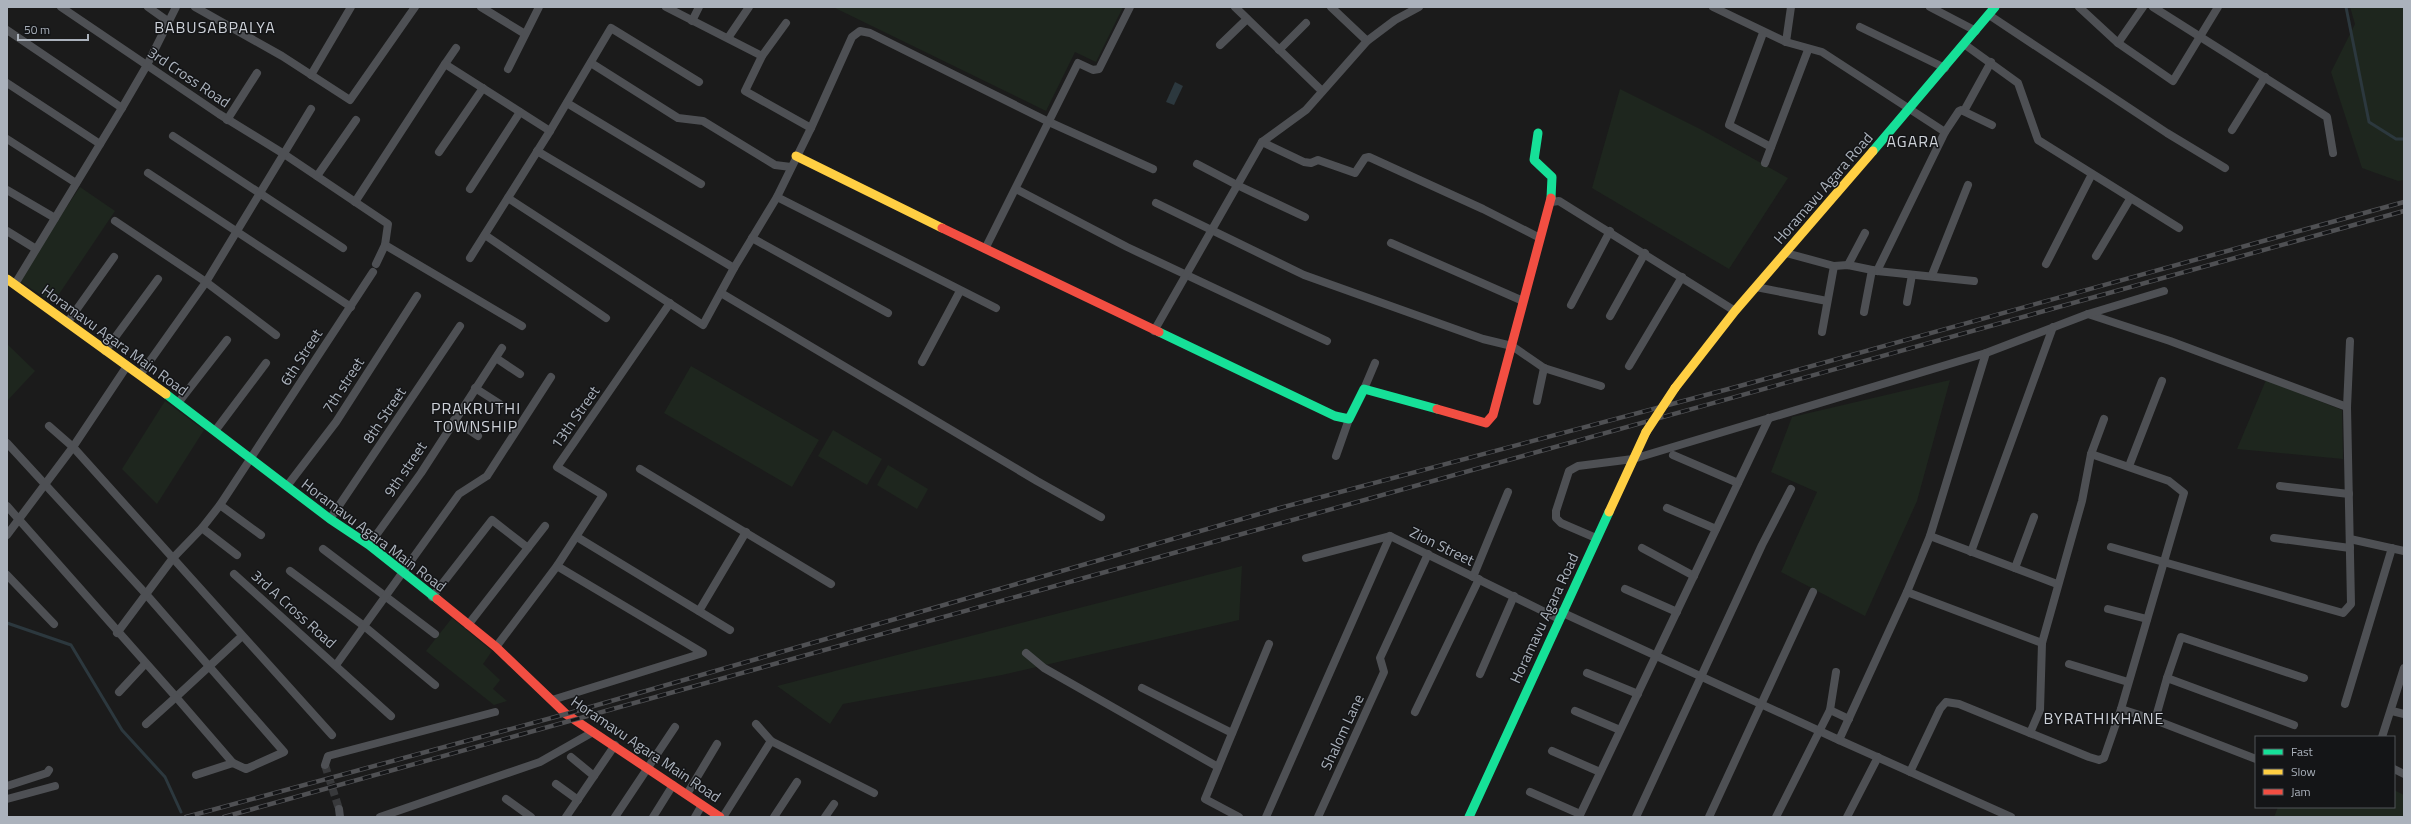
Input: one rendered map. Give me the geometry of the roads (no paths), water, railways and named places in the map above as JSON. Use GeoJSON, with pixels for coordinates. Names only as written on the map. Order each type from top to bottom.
{"type":"FeatureCollection","features":[{"type":"Feature","properties":{"kind":"street","name":"3rd Cross Road"},"geometry":{"type":"LineString","coordinates":[[61,7],[227,120],[284,154],[355,202]]}},
{"type":"Feature","properties":{"kind":"street"},"geometry":{"type":"LineString","coordinates":[[148,7],[169,22]]}},
{"type":"Feature","properties":{"kind":"street"},"geometry":{"type":"LineString","coordinates":[[11,281],[36,249],[122,108],[147,65],[176,7]]}},
{"type":"Feature","properties":{"kind":"street"},"geometry":{"type":"LineString","coordinates":[[195,7],[311,75],[350,100],[415,7]]}},
{"type":"Feature","properties":{"kind":"street"},"geometry":{"type":"LineString","coordinates":[[311,75],[351,7]]}},
{"type":"Feature","properties":{"kind":"street"},"geometry":{"type":"LineString","coordinates":[[481,7],[525,34]]}},
{"type":"Feature","properties":{"kind":"street"},"geometry":{"type":"LineString","coordinates":[[508,69],[539,7]]}},
{"type":"Feature","properties":{"kind":"street"},"geometry":{"type":"LineString","coordinates":[[666,7],[762,56]]}},
{"type":"Feature","properties":{"kind":"street"},"geometry":{"type":"LineString","coordinates":[[692,21],[699,7]]}},
{"type":"Feature","properties":{"kind":"street"},"geometry":{"type":"LineString","coordinates":[[728,38],[749,7]]}},
{"type":"Feature","properties":{"kind":"street"},"geometry":{"type":"LineString","coordinates":[[985,250],[1078,63],[1093,70],[1099,69],[1130,7]]}},
{"type":"Feature","properties":{"kind":"street"},"geometry":{"type":"LineString","coordinates":[[1235,7],[1322,91]]}},
{"type":"Feature","properties":{"kind":"street"},"geometry":{"type":"LineString","coordinates":[[1331,7],[1367,41]]}},
{"type":"Feature","properties":{"kind":"street"},"geometry":{"type":"LineString","coordinates":[[1154,330],[1262,142],[1306,110],[1367,41],[1395,20],[1419,7]]}},
{"type":"Feature","properties":{"kind":"street"},"geometry":{"type":"LineString","coordinates":[[1713,7],[1786,42],[1808,50],[1822,52],[1946,132]]}},
{"type":"Feature","properties":{"kind":"street"},"geometry":{"type":"LineString","coordinates":[[1786,42],[1791,7]]}},
{"type":"Feature","properties":{"kind":"street"},"geometry":{"type":"LineString","coordinates":[[1930,7],[1976,31]]}},
{"type":"Feature","properties":{"kind":"street"},"geometry":{"type":"LineString","coordinates":[[2079,7],[2118,43],[2173,81],[2218,7]]}},
{"type":"Feature","properties":{"kind":"street"},"geometry":{"type":"LineString","coordinates":[[2118,43],[2143,7]]}},
{"type":"Feature","properties":{"kind":"street"},"geometry":{"type":"LineString","coordinates":[[2153,7],[2326,117],[2333,153]]}},
{"type":"Feature","properties":{"kind":"street"},"geometry":{"type":"LineString","coordinates":[[1992,11],[2167,133],[2225,168]]}},
{"type":"Feature","properties":{"kind":"street","name":"Horamavu Agara Road"},"geometry":{"type":"LineString","coordinates":[[1469,817],[1560,616],[1646,432],[1675,388],[1735,311],[1945,68],[1992,11]]}},
{"type":"Feature","properties":{"kind":"street"},"geometry":{"type":"LineString","coordinates":[[1220,45],[1247,18]]}},
{"type":"Feature","properties":{"kind":"street"},"geometry":{"type":"LineString","coordinates":[[786,23],[762,56],[745,91],[811,128]]}},
{"type":"Feature","properties":{"kind":"street"},"geometry":{"type":"LineString","coordinates":[[1279,50],[1306,23]]}},
{"type":"Feature","properties":{"kind":"street"},"geometry":{"type":"LineString","coordinates":[[1860,27],[1945,68]]}},
{"type":"Feature","properties":{"kind":"street"},"geometry":{"type":"LineString","coordinates":[[470,258],[550,131],[611,28],[699,82]]}},
{"type":"Feature","properties":{"kind":"street"},"geometry":{"type":"LineString","coordinates":[[7,30],[122,108]]}},
{"type":"Feature","properties":{"kind":"street"},"geometry":{"type":"LineString","coordinates":[[508,198],[703,325],[734,268],[777,197],[811,128],[852,37],[860,30],[870,33],[1049,122],[1153,168]]}},
{"type":"Feature","properties":{"kind":"street"},"geometry":{"type":"LineString","coordinates":[[1763,32],[1729,125],[1771,147]]}},
{"type":"Feature","properties":{"kind":"street"},"geometry":{"type":"LineString","coordinates":[[1964,44],[2018,82],[2038,140],[2130,199],[2179,228]]}},
{"type":"Feature","properties":{"kind":"street"},"geometry":{"type":"LineString","coordinates":[[355,202],[456,48]]}},
{"type":"Feature","properties":{"kind":"street"},"geometry":{"type":"LineString","coordinates":[[1765,163],[1808,50]]}},
{"type":"Feature","properties":{"kind":"street"},"geometry":{"type":"LineString","coordinates":[[1964,111],[1991,62]]}},
{"type":"Feature","properties":{"kind":"street"},"geometry":{"type":"LineString","coordinates":[[591,63],[678,118],[703,121],[775,165],[791,167]]}},
{"type":"Feature","properties":{"kind":"street"},"geometry":{"type":"LineString","coordinates":[[445,64],[550,131]]}},
{"type":"Feature","properties":{"kind":"street"},"geometry":{"type":"LineString","coordinates":[[227,120],[257,73]]}},
{"type":"Feature","properties":{"kind":"street"},"geometry":{"type":"LineString","coordinates":[[2232,130],[2265,77]]}},
{"type":"Feature","properties":{"kind":"street"},"geometry":{"type":"LineString","coordinates":[[7,83],[100,144]]}},
{"type":"Feature","properties":{"kind":"street"},"geometry":{"type":"LineString","coordinates":[[439,152],[483,88]]}},
{"type":"Feature","properties":{"kind":"street"},"geometry":{"type":"LineString","coordinates":[[567,102],[701,184]]}},
{"type":"Feature","properties":{"kind":"street"},"geometry":{"type":"LineString","coordinates":[[140,375],[206,282],[310,109]]}},
{"type":"Feature","properties":{"kind":"street"},"geometry":{"type":"LineString","coordinates":[[1864,312],[1874,271],[1946,132],[1959,111],[1964,111],[1992,125]]}},
{"type":"Feature","properties":{"kind":"street"},"geometry":{"type":"LineString","coordinates":[[470,189],[520,112]]}},
{"type":"Feature","properties":{"kind":"street"},"geometry":{"type":"LineString","coordinates":[[317,176],[356,120]]}},
{"type":"Feature","properties":{"kind":"street"},"geometry":{"type":"LineString","coordinates":[[1364,389],[1486,424],[1494,415],[1523,301],[1551,202],[1552,177],[1534,160],[1538,133]]}},
{"type":"Feature","properties":{"kind":"street"},"geometry":{"type":"LineString","coordinates":[[173,136],[261,192],[343,248]]}},
{"type":"Feature","properties":{"kind":"street"},"geometry":{"type":"LineString","coordinates":[[7,139],[76,183]]}},
{"type":"Feature","properties":{"kind":"street"},"geometry":{"type":"LineString","coordinates":[[1262,142],[1304,162],[1311,163],[1318,160],[1355,173],[1365,158],[1369,157],[1483,209],[1540,238]]}},
{"type":"Feature","properties":{"kind":"street"},"geometry":{"type":"LineString","coordinates":[[537,151],[734,268]]}},
{"type":"Feature","properties":{"kind":"street"},"geometry":{"type":"LineString","coordinates":[[796,156],[985,250],[1335,416],[1349,419]]}},
{"type":"Feature","properties":{"kind":"street"},"geometry":{"type":"LineString","coordinates":[[1197,164],[1237,185],[1305,217]]}},
{"type":"Feature","properties":{"kind":"street"},"geometry":{"type":"LineString","coordinates":[[148,173],[351,307]]}},
{"type":"Feature","properties":{"kind":"street"},"geometry":{"type":"LineString","coordinates":[[2046,264],[2092,174]]}},
{"type":"Feature","properties":{"kind":"street"},"geometry":{"type":"LineString","coordinates":[[1932,275],[1968,185]]}},
{"type":"Feature","properties":{"kind":"street"},"geometry":{"type":"LineString","coordinates":[[1016,188],[1127,247],[1327,342]]}},
{"type":"Feature","properties":{"kind":"street"},"geometry":{"type":"LineString","coordinates":[[7,190],[55,218]]}},
{"type":"Feature","properties":{"kind":"street"},"geometry":{"type":"LineString","coordinates":[[777,197],[996,308]]}},
{"type":"Feature","properties":{"kind":"street"},"geometry":{"type":"LineString","coordinates":[[2096,256],[2130,199]]}},
{"type":"Feature","properties":{"kind":"street"},"geometry":{"type":"LineString","coordinates":[[1551,202],[1559,201],[1610,231],[1735,311]]}},
{"type":"Feature","properties":{"kind":"street","name":"6th Street"},"geometry":{"type":"LineString","coordinates":[[117,633],[145,593],[173,558],[202,528],[220,504],[351,307],[374,268],[385,245],[388,224],[355,202]]}},
{"type":"Feature","properties":{"kind":"street"},"geometry":{"type":"LineString","coordinates":[[1156,203],[1212,228],[1304,274],[1483,339],[1512,346],[1544,368],[1601,386]]}},
{"type":"Feature","properties":{"kind":"street"},"geometry":{"type":"LineString","coordinates":[[115,221],[206,282],[276,335]]}},
{"type":"Feature","properties":{"kind":"street"},"geometry":{"type":"LineString","coordinates":[[7,231],[36,249]]}},
{"type":"Feature","properties":{"kind":"street"},"geometry":{"type":"LineString","coordinates":[[1571,305],[1610,231]]}},
{"type":"Feature","properties":{"kind":"street"},"geometry":{"type":"LineString","coordinates":[[1848,265],[1865,233]]}},
{"type":"Feature","properties":{"kind":"street"},"geometry":{"type":"LineString","coordinates":[[485,235],[606,318]]}},
{"type":"Feature","properties":{"kind":"street"},"geometry":{"type":"LineString","coordinates":[[752,238],[888,313]]}},
{"type":"Feature","properties":{"kind":"street"},"geometry":{"type":"LineString","coordinates":[[1391,243],[1523,301]]}},
{"type":"Feature","properties":{"kind":"street"},"geometry":{"type":"LineString","coordinates":[[385,245],[522,326]]}},
{"type":"Feature","properties":{"kind":"street"},"geometry":{"type":"LineString","coordinates":[[1610,316],[1645,253]]}},
{"type":"Feature","properties":{"kind":"street"},"geometry":{"type":"LineString","coordinates":[[1786,253],[1834,266],[1848,265],[1874,271],[1912,275],[1932,275],[1974,281]]}},
{"type":"Feature","properties":{"kind":"street"},"geometry":{"type":"LineString","coordinates":[[67,323],[114,257]]}},
{"type":"Feature","properties":{"kind":"street"},"geometry":{"type":"LineString","coordinates":[[1822,332],[1834,266]]}},
{"type":"Feature","properties":{"kind":"street"},"geometry":{"type":"LineString","coordinates":[[1907,302],[1912,275]]}},
{"type":"Feature","properties":{"kind":"street"},"geometry":{"type":"LineString","coordinates":[[1629,366],[1682,277]]}},
{"type":"Feature","properties":{"kind":"street"},"geometry":{"type":"LineString","coordinates":[[105,351],[158,279]]}},
{"type":"Feature","properties":{"kind":"street","name":"Horamavu Agara Main Road"},"geometry":{"type":"LineString","coordinates":[[11,281],[252,458],[330,519],[369,545],[496,647],[566,714],[721,817]]}},
{"type":"Feature","properties":{"kind":"street"},"geometry":{"type":"LineString","coordinates":[[1756,287],[1827,301]]}},
{"type":"Feature","properties":{"kind":"street"},"geometry":{"type":"LineString","coordinates":[[922,362],[960,291]]}},
{"type":"Feature","properties":{"kind":"street"},"geometry":{"type":"LineString","coordinates":[[1596,538],[1561,523],[1556,518],[1556,511],[1565,479],[1569,471],[1578,466],[1633,459],[1986,353],[2088,314],[2164,291]]}},
{"type":"Feature","properties":{"kind":"street"},"geometry":{"type":"LineString","coordinates":[[721,292],[1037,481],[1101,517]]}},
{"type":"Feature","properties":{"kind":"street","name":"7th street"},"geometry":{"type":"LineString","coordinates":[[287,486],[336,422],[417,296]]}},
{"type":"Feature","properties":{"kind":"street","name":"13th Street"},"geometry":{"type":"LineString","coordinates":[[496,647],[557,566],[603,495],[557,467],[670,304]]}},
{"type":"Feature","properties":{"kind":"street"},"geometry":{"type":"LineString","coordinates":[[2088,314],[2170,341],[2347,407]]}},
{"type":"Feature","properties":{"kind":"street","name":"8th Street"},"geometry":{"type":"LineString","coordinates":[[330,519],[460,326]]}},
{"type":"Feature","properties":{"kind":"street"},"geometry":{"type":"LineString","coordinates":[[1971,552],[2052,328]]}},
{"type":"Feature","properties":{"kind":"street"},"geometry":{"type":"LineString","coordinates":[[178,403],[227,340]]}},
{"type":"Feature","properties":{"kind":"street"},"geometry":{"type":"LineString","coordinates":[[2111,547],[2343,613],[2351,604],[2347,407],[2350,340]]}},
{"type":"Feature","properties":{"kind":"street","name":"9th street"},"geometry":{"type":"LineString","coordinates":[[369,545],[420,473],[502,348]]}},
{"type":"Feature","properties":{"kind":"street"},"geometry":{"type":"LineString","coordinates":[[1839,740],[1907,592],[1930,536],[1986,353]]}},
{"type":"Feature","properties":{"kind":"street"},"geometry":{"type":"LineString","coordinates":[[496,358],[520,374]]}},
{"type":"Feature","properties":{"kind":"street"},"geometry":{"type":"LineString","coordinates":[[215,431],[266,363]]}},
{"type":"Feature","properties":{"kind":"street"},"geometry":{"type":"LineString","coordinates":[[1336,456],[1349,419],[1375,363]]}},
{"type":"Feature","properties":{"kind":"street"},"geometry":{"type":"LineString","coordinates":[[7,535],[19,521],[73,447],[127,366]]}},
{"type":"Feature","properties":{"kind":"street"},"geometry":{"type":"LineString","coordinates":[[1537,401],[1544,368]]}},
{"type":"Feature","properties":{"kind":"street"},"geometry":{"type":"LineString","coordinates":[[391,716],[336,665],[459,494],[487,476],[551,377]]}},
{"type":"Feature","properties":{"kind":"street"},"geometry":{"type":"LineString","coordinates":[[2129,466],[2162,381]]}},
{"type":"Feature","properties":{"kind":"street"},"geometry":{"type":"LineString","coordinates":[[475,388],[500,404]]}},
{"type":"Feature","properties":{"kind":"street"},"geometry":{"type":"LineString","coordinates":[[1530,792],[1579,816],[1769,418]]}},
{"type":"Feature","properties":{"kind":"street"},"geometry":{"type":"LineString","coordinates":[[2030,733],[2040,710],[2042,643],[2057,584],[2082,501],[2091,454],[2104,419]]}},
{"type":"Feature","properties":{"kind":"street"},"geometry":{"type":"LineString","coordinates":[[454,420],[478,436]]}},
{"type":"Feature","properties":{"kind":"street"},"geometry":{"type":"LineString","coordinates":[[49,426],[73,447],[332,735]]}},
{"type":"Feature","properties":{"kind":"street"},"geometry":{"type":"LineString","coordinates":[[7,443],[145,593],[208,667],[284,752],[252,768],[241,768],[233,763],[176,697],[117,633],[7,506]]}},
{"type":"Feature","properties":{"kind":"street"},"geometry":{"type":"LineString","coordinates":[[1910,772],[1940,709],[1946,702],[1959,704],[2102,760],[2121,709],[2184,493],[2169,481],[2091,454]]}},
{"type":"Feature","properties":{"kind":"street"},"geometry":{"type":"LineString","coordinates":[[1673,455],[1738,483]]}},
{"type":"Feature","properties":{"kind":"street"},"geometry":{"type":"LineString","coordinates":[[640,469],[831,584]]}},
{"type":"Feature","properties":{"kind":"street"},"geometry":{"type":"LineString","coordinates":[[2280,486],[2349,494]]}},
{"type":"Feature","properties":{"kind":"street"},"geometry":{"type":"LineString","coordinates":[[1636,817],[1791,489]]}},
{"type":"Feature","properties":{"kind":"street"},"geometry":{"type":"LineString","coordinates":[[1415,712],[1476,578],[1508,492]]}},
{"type":"Feature","properties":{"kind":"street"},"geometry":{"type":"LineString","coordinates":[[220,504],[261,535]]}},
{"type":"Feature","properties":{"kind":"street"},"geometry":{"type":"LineString","coordinates":[[1667,508],[1716,529]]}},
{"type":"Feature","properties":{"kind":"street"},"geometry":{"type":"LineString","coordinates":[[2015,568],[2034,517]]}},
{"type":"Feature","properties":{"kind":"street"},"geometry":{"type":"LineString","coordinates":[[432,596],[492,520],[528,548]]}},
{"type":"Feature","properties":{"kind":"street"},"geometry":{"type":"LineString","coordinates":[[468,625],[545,526]]}},
{"type":"Feature","properties":{"kind":"street"},"geometry":{"type":"LineString","coordinates":[[202,528],[237,555]]}},
{"type":"Feature","properties":{"kind":"street"},"geometry":{"type":"LineString","coordinates":[[699,611],[746,532]]}},
{"type":"Feature","properties":{"kind":"street"},"geometry":{"type":"LineString","coordinates":[[1266,817],[1390,536]]}},
{"type":"Feature","properties":{"kind":"street","name":"Zion Street"},"geometry":{"type":"LineString","coordinates":[[1306,558],[1390,536],[1514,596],[1656,655],[1760,704],[2011,817]]}},
{"type":"Feature","properties":{"kind":"street"},"geometry":{"type":"LineString","coordinates":[[1930,536],[2057,584]]}},
{"type":"Feature","properties":{"kind":"street"},"geometry":{"type":"LineString","coordinates":[[577,537],[730,630]]}},
{"type":"Feature","properties":{"kind":"street"},"geometry":{"type":"LineString","coordinates":[[2274,538],[2350,548]]}},
{"type":"Feature","properties":{"kind":"street"},"geometry":{"type":"LineString","coordinates":[[2350,539],[2404,551]]}},
{"type":"Feature","properties":{"kind":"street"},"geometry":{"type":"LineString","coordinates":[[1642,548],[1694,576]]}},
{"type":"Feature","properties":{"kind":"street"},"geometry":{"type":"LineString","coordinates":[[2345,704],[2392,548]]}},
{"type":"Feature","properties":{"kind":"street"},"geometry":{"type":"LineString","coordinates":[[323,549],[387,596],[435,634]]}},
{"type":"Feature","properties":{"kind":"street","name":"Shalom Lane"},"geometry":{"type":"LineString","coordinates":[[1318,817],[1384,672],[1380,658],[1428,554]]}},
{"type":"Feature","properties":{"kind":"street"},"geometry":{"type":"LineString","coordinates":[[552,700],[703,653],[557,566]]}},
{"type":"Feature","properties":{"kind":"street"},"geometry":{"type":"LineString","coordinates":[[290,572],[364,626],[435,685]]}},
{"type":"Feature","properties":{"kind":"street","name":"3rd A Cross Road"},"geometry":{"type":"LineString","coordinates":[[234,574],[336,665]]}},
{"type":"Feature","properties":{"kind":"street"},"geometry":{"type":"LineString","coordinates":[[7,575],[54,624]]}},
{"type":"Feature","properties":{"kind":"street"},"geometry":{"type":"LineString","coordinates":[[1625,589],[1677,612]]}},
{"type":"Feature","properties":{"kind":"street"},"geometry":{"type":"LineString","coordinates":[[1709,817],[1813,592]]}},
{"type":"Feature","properties":{"kind":"street"},"geometry":{"type":"LineString","coordinates":[[1907,592],[2042,643]]}},
{"type":"Feature","properties":{"kind":"street"},"geometry":{"type":"LineString","coordinates":[[1480,674],[1514,596]]}},
{"type":"Feature","properties":{"kind":"street"},"geometry":{"type":"LineString","coordinates":[[2108,609],[2147,620]]}},
{"type":"Feature","properties":{"kind":"street"},"geometry":{"type":"LineString","coordinates":[[146,724],[242,636]]}},
{"type":"Feature","properties":{"kind":"street"},"geometry":{"type":"LineString","coordinates":[[2156,720],[2167,678],[2181,637],[2304,678]]}},
{"type":"Feature","properties":{"kind":"street"},"geometry":{"type":"LineString","coordinates":[[1239,817],[1206,799],[1269,644]]}},
{"type":"Feature","properties":{"kind":"street"},"geometry":{"type":"LineString","coordinates":[[1026,653],[1044,668],[1218,767]]}},
{"type":"Feature","properties":{"kind":"street"},"geometry":{"type":"LineString","coordinates":[[119,692],[145,664]]}},
{"type":"Feature","properties":{"kind":"street"},"geometry":{"type":"LineString","coordinates":[[2069,664],[2128,682]]}},
{"type":"Feature","properties":{"kind":"street"},"geometry":{"type":"LineString","coordinates":[[2382,736],[2392,711],[2404,668]]}},
{"type":"Feature","properties":{"kind":"street"},"geometry":{"type":"LineString","coordinates":[[1587,672],[1638,694]]}},
{"type":"Feature","properties":{"kind":"street"},"geometry":{"type":"LineString","coordinates":[[1776,817],[1830,710],[1836,672]]}},
{"type":"Feature","properties":{"kind":"street"},"geometry":{"type":"LineString","coordinates":[[2167,678],[2294,725]]}},
{"type":"Feature","properties":{"kind":"street"},"geometry":{"type":"LineString","coordinates":[[1142,688],[1232,733]]}},
{"type":"Feature","properties":{"kind":"street"},"geometry":{"type":"LineString","coordinates":[[2121,709],[2156,720],[2255,759]]}},
{"type":"Feature","properties":{"kind":"street"},"geometry":{"type":"LineString","coordinates":[[1830,710],[1849,719]]}},
{"type":"Feature","properties":{"kind":"street"},"geometry":{"type":"LineString","coordinates":[[1575,711],[1620,730]]}},
{"type":"Feature","properties":{"kind":"street"},"geometry":{"type":"LineString","coordinates":[[2392,711],[2404,714]]}},
{"type":"Feature","properties":{"kind":"street"},"geometry":{"type":"LineString","coordinates":[[325,765],[328,756],[495,712]]}},
{"type":"Feature","properties":{"kind":"street"},"geometry":{"type":"LineString","coordinates":[[756,724],[771,741],[874,794]]}},
{"type":"Feature","properties":{"kind":"street"},"geometry":{"type":"LineString","coordinates":[[615,817],[675,727]]}},
{"type":"Feature","properties":{"kind":"street"},"geometry":{"type":"LineString","coordinates":[[380,817],[540,762],[593,732]]}},
{"type":"Feature","properties":{"kind":"street"},"geometry":{"type":"LineString","coordinates":[[721,817],[771,741]]}},
{"type":"Feature","properties":{"kind":"street"},"geometry":{"type":"LineString","coordinates":[[687,794],[717,744]]}},
{"type":"Feature","properties":{"kind":"street"},"geometry":{"type":"LineString","coordinates":[[566,817],[615,746]]}},
{"type":"Feature","properties":{"kind":"street"},"geometry":{"type":"LineString","coordinates":[[1552,751],[1600,772]]}},
{"type":"Feature","properties":{"kind":"street"},"geometry":{"type":"LineString","coordinates":[[571,757],[594,776]]}},
{"type":"Feature","properties":{"kind":"street"},"geometry":{"type":"LineString","coordinates":[[1847,817],[1878,757]]}},
{"type":"Feature","properties":{"kind":"street"},"geometry":{"type":"LineString","coordinates":[[196,775],[233,763]]}},
{"type":"Feature","properties":{"kind":"street"},"geometry":{"type":"LineString","coordinates":[[7,786],[47,773],[49,770]]}},
{"type":"Feature","properties":{"kind":"street"},"geometry":{"type":"LineString","coordinates":[[2395,770],[2404,774]]}},
{"type":"Feature","properties":{"kind":"street"},"geometry":{"type":"LineString","coordinates":[[774,817],[796,782]]}},
{"type":"Feature","properties":{"kind":"street"},"geometry":{"type":"LineString","coordinates":[[556,784],[578,800]]}},
{"type":"Feature","properties":{"kind":"street"},"geometry":{"type":"LineString","coordinates":[[653,817],[672,785]]}},
{"type":"Feature","properties":{"kind":"street"},"geometry":{"type":"LineString","coordinates":[[7,799],[55,786]]}},
{"type":"Feature","properties":{"kind":"street"},"geometry":{"type":"LineString","coordinates":[[506,800],[531,817]]}},
{"type":"Feature","properties":{"kind":"street"},"geometry":{"type":"LineString","coordinates":[[825,817],[834,804]]}},
{"type":"Feature","properties":{"kind":"street"},"geometry":{"type":"LineString","coordinates":[[695,817],[702,805]]}},
{"type":"Feature","properties":{"kind":"waterway"},"geometry":{"type":"LineString","coordinates":[[2346,7],[2369,122],[2396,139],[2404,139]]}},
{"type":"Feature","properties":{"kind":"waterway"},"geometry":{"type":"LineString","coordinates":[[7,623],[71,645],[122,730],[165,777],[181,812]]}},
{"type":"Feature","properties":{"kind":"tunnel"},"geometry":{"type":"LineString","coordinates":[[325,765],[339,809]]}},
{"type":"Feature","properties":{"kind":"railway"},"geometry":{"type":"LineString","coordinates":[[186,817],[566,714],[1280,508],[1736,387],[2404,202]]}},
{"type":"Feature","properties":{"kind":"railway"},"geometry":{"type":"LineString","coordinates":[[224,817],[2404,211]]}},
{"type":"Feature","properties":{"kind":"district","name":"BABUSABPALYA"},"geometry":{"type":"Point","coordinates":[215,27]}},
{"type":"Feature","properties":{"kind":"district","name":"AGARA"},"geometry":{"type":"Point","coordinates":[1913,141]}},
{"type":"Feature","properties":{"kind":"district","name":"PRAKRUTHI TOWNSHIP"},"geometry":{"type":"Point","coordinates":[476,417]}},
{"type":"Feature","properties":{"kind":"district","name":"BYRATHIKHANE"},"geometry":{"type":"Point","coordinates":[2104,718]}}]}
